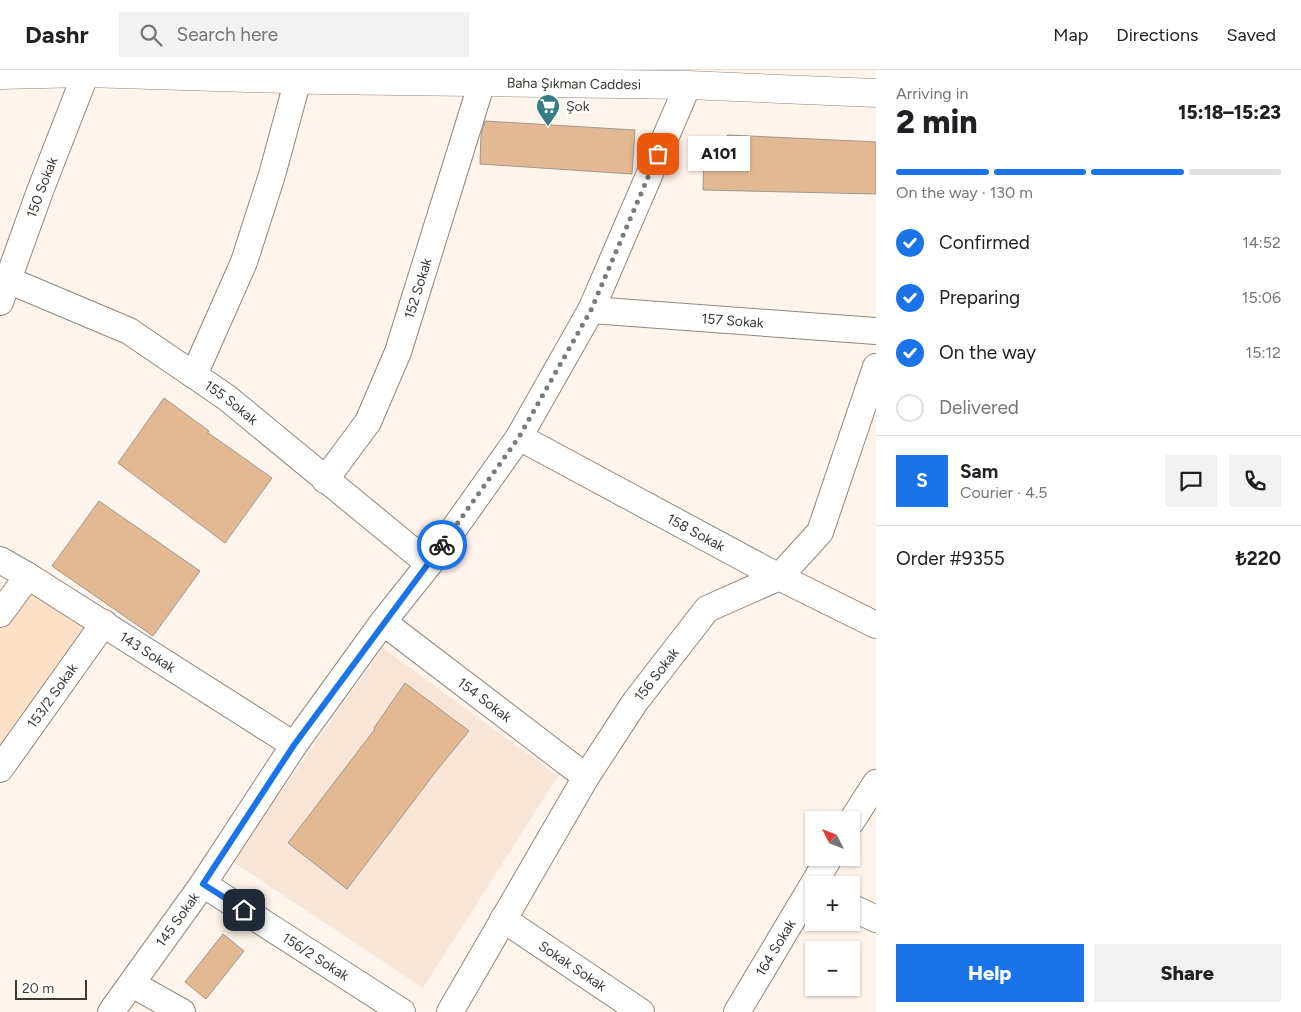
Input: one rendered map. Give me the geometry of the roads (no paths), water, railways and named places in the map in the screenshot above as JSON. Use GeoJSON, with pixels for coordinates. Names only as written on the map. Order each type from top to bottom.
{"type":"FeatureCollection","features":[{"type":"Feature","properties":{"kind":"main road","name":"Baha Şıkman Caddesi"},"geometry":{"type":"LineString","coordinates":[[0,75],[86,73],[312,77],[688,85],[876,93]]}},
{"type":"Feature","properties":{"kind":"street","name":"150 Sokak"},"geometry":{"type":"LineString","coordinates":[[4,291],[40,191],[86,73]]}},
{"type":"Feature","properties":{"kind":"street"},"geometry":{"type":"LineString","coordinates":[[194,375],[244,262],[272,175],[312,77]]}},
{"type":"Feature","properties":{"kind":"street","name":"152 Sokak"},"geometry":{"type":"LineString","coordinates":[[325,480],[368,422],[398,352],[482,82]]}},
{"type":"Feature","properties":{"kind":"street","name":"145 Sokak"},"geometry":{"type":"LineString","coordinates":[[111,1012],[203,884],[294,745],[383,622],[429,564],[519,437],[591,310],[688,85]]}},
{"type":"Feature","properties":{"kind":"street","name":"155 Sokak"},"geometry":{"type":"LineString","coordinates":[[4,291],[129,331],[226,397],[429,564]]}},
{"type":"Feature","properties":{"kind":"street","name":"157 Sokak"},"geometry":{"type":"LineString","coordinates":[[591,310],[876,332]]}},
{"type":"Feature","properties":{"kind":"street","name":"156 Sokak"},"geometry":{"type":"LineString","coordinates":[[450,1012],[586,777],[635,702],[708,609],[779,577],[820,532],[876,367]]}},
{"type":"Feature","properties":{"kind":"street","name":"158 Sokak"},"geometry":{"type":"LineString","coordinates":[[519,437],[779,577],[876,625]]}},
{"type":"Feature","properties":{"kind":"street","name":"143 Sokak"},"geometry":{"type":"LineString","coordinates":[[0,560],[104,623],[294,745]]}},
{"type":"Feature","properties":{"kind":"street"},"geometry":{"type":"LineString","coordinates":[[0,614],[28,576]]}},
{"type":"Feature","properties":{"kind":"street","name":"154 Sokak"},"geometry":{"type":"LineString","coordinates":[[383,622],[586,777]]}},
{"type":"Feature","properties":{"kind":"street","name":"153/2 Sokak"},"geometry":{"type":"LineString","coordinates":[[0,769],[104,623]]}},
{"type":"Feature","properties":{"kind":"street"},"geometry":{"type":"LineString","coordinates":[[858,811],[876,783]]}},
{"type":"Feature","properties":{"kind":"street","name":"156/2 Sokak"},"geometry":{"type":"LineString","coordinates":[[203,884],[402,1012]]}},
{"type":"Feature","properties":{"kind":"street","name":"164 Sokak"},"geometry":{"type":"LineString","coordinates":[[736,1012],[805,899]]}},
{"type":"Feature","properties":{"kind":"street"},"geometry":{"type":"LineString","coordinates":[[860,911],[876,919]]}},
{"type":"Feature","properties":{"kind":"street","name":"Sokak Sokak"},"geometry":{"type":"LineString","coordinates":[[504,919],[641,1012]]}},
{"type":"Feature","properties":{"kind":"street"},"geometry":{"type":"LineString","coordinates":[[132,984],[182,1012]]}},
{"type":"Feature","properties":{"kind":"place","name":"Şok"},"geometry":{"type":"Point","coordinates":[548,127]}},
{"type":"Feature","properties":{"kind":"place","name":"A101"},"geometry":{"type":"Point","coordinates":[658,154]}}]}
